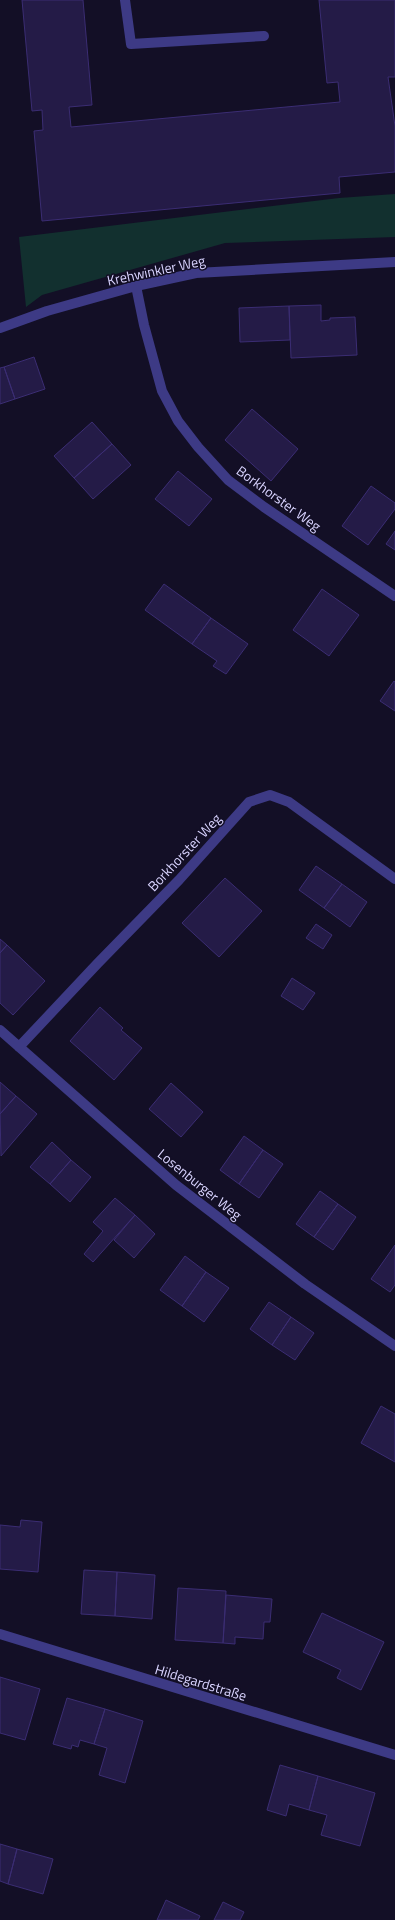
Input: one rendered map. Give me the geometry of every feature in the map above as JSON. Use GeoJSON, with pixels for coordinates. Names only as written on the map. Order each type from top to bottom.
{"type":"FeatureCollection","features":[{"type":"Feature","properties":{"kind":"street"},"geometry":{"type":"LineString","coordinates":[[125,0],[131,44],[264,36]]}},
{"type":"Feature","properties":{"kind":"street","name":"Krehwinkler Weg"},"geometry":{"type":"LineString","coordinates":[[0,328],[47,311],[136,286],[196,273],[395,262]]}},
{"type":"Feature","properties":{"kind":"street","name":"Borkhorster Weg"},"geometry":{"type":"LineString","coordinates":[[136,286],[144,325],[162,390],[178,421],[198,447],[234,485],[395,596]]}},
{"type":"Feature","properties":{"kind":"street","name":"Borkhorster Weg"},"geometry":{"type":"LineString","coordinates":[[19,1047],[98,962],[179,880],[249,802],[270,795],[289,802],[395,879]]}},
{"type":"Feature","properties":{"kind":"street","name":"Losenburger Weg"},"geometry":{"type":"LineString","coordinates":[[0,1030],[176,1185],[305,1284],[395,1346]]}},
{"type":"Feature","properties":{"kind":"street","name":"Hildegardstraße"},"geometry":{"type":"LineString","coordinates":[[0,1634],[395,1755]]}},
{"type":"Feature","properties":{"kind":"green space"},"geometry":{"type":"Polygon","coordinates":[[[395,194],[395,237],[225,243],[42,295],[26,307],[19,237],[339,198],[395,194]]]}},
{"type":"Feature","properties":{"kind":"building"},"geometry":{"type":"Polygon","coordinates":[[[22,0],[83,0],[92,105],[69,107],[71,127],[340,102],[338,82],[327,83],[319,0],[395,0],[395,77],[388,77],[395,126],[395,172],[339,177],[340,193],[42,221],[34,131],[43,130],[42,110],[32,111],[22,0]]]}},
{"type":"Feature","properties":{"kind":"building"},"geometry":{"type":"Polygon","coordinates":[[[321,305],[321,321],[330,320],[330,318],[355,317],[357,355],[291,358],[289,306],[321,305]]]}},
{"type":"Feature","properties":{"kind":"building"},"geometry":{"type":"Polygon","coordinates":[[[289,306],[290,340],[240,342],[239,308],[289,306]]]}},
{"type":"Feature","properties":{"kind":"building"},"geometry":{"type":"Polygon","coordinates":[[[34,357],[45,389],[15,399],[4,367],[34,357]]]}},
{"type":"Feature","properties":{"kind":"building"},"geometry":{"type":"Polygon","coordinates":[[[4,367],[15,399],[0,404],[0,368],[4,367]]]}},
{"type":"Feature","properties":{"kind":"building"},"geometry":{"type":"Polygon","coordinates":[[[252,409],[298,449],[271,481],[225,440],[252,409]]]}},
{"type":"Feature","properties":{"kind":"building"},"geometry":{"type":"Polygon","coordinates":[[[92,422],[112,444],[74,478],[54,456],[92,422]]]}},
{"type":"Feature","properties":{"kind":"building"},"geometry":{"type":"Polygon","coordinates":[[[112,444],[131,465],[93,499],[74,478],[112,444]]]}},
{"type":"Feature","properties":{"kind":"building"},"geometry":{"type":"Polygon","coordinates":[[[178,471],[212,499],[189,526],[155,499],[178,471]]]}},
{"type":"Feature","properties":{"kind":"building"},"geometry":{"type":"Polygon","coordinates":[[[371,486],[395,503],[395,509],[368,545],[342,526],[371,486]]]}},
{"type":"Feature","properties":{"kind":"building"},"geometry":{"type":"Polygon","coordinates":[[[395,531],[395,550],[386,544],[395,531]]]}},
{"type":"Feature","properties":{"kind":"building"},"geometry":{"type":"Polygon","coordinates":[[[164,584],[211,618],[192,644],[145,610],[164,584]]]}},
{"type":"Feature","properties":{"kind":"building"},"geometry":{"type":"Polygon","coordinates":[[[322,589],[359,615],[329,656],[293,630],[322,589]]]}},
{"type":"Feature","properties":{"kind":"building"},"geometry":{"type":"Polygon","coordinates":[[[211,618],[248,644],[226,674],[213,666],[217,661],[192,644],[211,618]]]}},
{"type":"Feature","properties":{"kind":"building"},"geometry":{"type":"Polygon","coordinates":[[[394,681],[395,682],[395,711],[380,701],[394,681]]]}},
{"type":"Feature","properties":{"kind":"building"},"geometry":{"type":"Polygon","coordinates":[[[316,866],[342,884],[324,908],[299,890],[316,866]]]}},
{"type":"Feature","properties":{"kind":"building"},"geometry":{"type":"Polygon","coordinates":[[[225,878],[262,911],[219,957],[182,923],[225,878]]]}},
{"type":"Feature","properties":{"kind":"building"},"geometry":{"type":"Polygon","coordinates":[[[342,884],[367,902],[350,927],[324,908],[342,884]]]}},
{"type":"Feature","properties":{"kind":"building"},"geometry":{"type":"Polygon","coordinates":[[[316,924],[332,935],[323,949],[306,938],[316,924]]]}},
{"type":"Feature","properties":{"kind":"building"},"geometry":{"type":"Polygon","coordinates":[[[0,939],[7,945],[0,953],[0,939]]]}},
{"type":"Feature","properties":{"kind":"building"},"geometry":{"type":"Polygon","coordinates":[[[7,945],[45,981],[13,1015],[0,1003],[0,953],[7,945]]]}},
{"type":"Feature","properties":{"kind":"building"},"geometry":{"type":"Polygon","coordinates":[[[292,978],[315,993],[303,1010],[281,996],[292,978]]]}},
{"type":"Feature","properties":{"kind":"building"},"geometry":{"type":"Polygon","coordinates":[[[100,1007],[123,1028],[121,1030],[142,1048],[114,1080],[70,1041],[100,1007]]]}},
{"type":"Feature","properties":{"kind":"building"},"geometry":{"type":"Polygon","coordinates":[[[0,1082],[16,1096],[0,1114],[0,1082]]]}},
{"type":"Feature","properties":{"kind":"building"},"geometry":{"type":"Polygon","coordinates":[[[171,1083],[203,1112],[181,1137],[149,1109],[171,1083]]]}},
{"type":"Feature","properties":{"kind":"building"},"geometry":{"type":"Polygon","coordinates":[[[16,1096],[37,1114],[1,1156],[0,1114],[16,1096]]]}},
{"type":"Feature","properties":{"kind":"building"},"geometry":{"type":"Polygon","coordinates":[[[244,1136],[263,1150],[239,1184],[220,1170],[244,1136]]]}},
{"type":"Feature","properties":{"kind":"building"},"geometry":{"type":"Polygon","coordinates":[[[52,1142],[71,1160],[50,1184],[30,1167],[52,1142]]]}},
{"type":"Feature","properties":{"kind":"building"},"geometry":{"type":"Polygon","coordinates":[[[263,1150],[283,1164],[259,1198],[239,1184],[263,1150]]]}},
{"type":"Feature","properties":{"kind":"building"},"geometry":{"type":"Polygon","coordinates":[[[71,1160],[91,1177],[70,1202],[50,1184],[71,1160]]]}},
{"type":"Feature","properties":{"kind":"building"},"geometry":{"type":"Polygon","coordinates":[[[320,1191],[338,1204],[314,1237],[296,1224],[320,1191]]]}},
{"type":"Feature","properties":{"kind":"building"},"geometry":{"type":"Polygon","coordinates":[[[115,1198],[135,1215],[93,1262],[84,1254],[103,1231],[93,1222],[115,1198]]]}},
{"type":"Feature","properties":{"kind":"building"},"geometry":{"type":"Polygon","coordinates":[[[338,1204],[356,1217],[333,1250],[314,1237],[338,1204]]]}},
{"type":"Feature","properties":{"kind":"building"},"geometry":{"type":"Polygon","coordinates":[[[135,1215],[155,1234],[134,1258],[114,1240],[135,1215]]]}},
{"type":"Feature","properties":{"kind":"building"},"geometry":{"type":"Polygon","coordinates":[[[395,1245],[395,1285],[390,1292],[371,1279],[395,1245]]]}},
{"type":"Feature","properties":{"kind":"building"},"geometry":{"type":"Polygon","coordinates":[[[185,1256],[206,1272],[182,1306],[160,1290],[185,1256]]]}},
{"type":"Feature","properties":{"kind":"building"},"geometry":{"type":"Polygon","coordinates":[[[206,1272],[229,1288],[204,1322],[182,1306],[206,1272]]]}},
{"type":"Feature","properties":{"kind":"building"},"geometry":{"type":"Polygon","coordinates":[[[269,1302],[291,1317],[272,1345],[250,1329],[269,1302]]]}},
{"type":"Feature","properties":{"kind":"building"},"geometry":{"type":"Polygon","coordinates":[[[291,1317],[314,1333],[295,1360],[272,1345],[291,1317]]]}},
{"type":"Feature","properties":{"kind":"building"},"geometry":{"type":"Polygon","coordinates":[[[381,1406],[395,1414],[395,1462],[361,1443],[381,1406]]]}},
{"type":"Feature","properties":{"kind":"building"},"geometry":{"type":"Polygon","coordinates":[[[21,1520],[42,1522],[38,1572],[0,1569],[0,1525],[20,1527],[21,1520]]]}},
{"type":"Feature","properties":{"kind":"building"},"geometry":{"type":"Polygon","coordinates":[[[84,1570],[117,1572],[115,1616],[81,1614],[84,1570]]]}},
{"type":"Feature","properties":{"kind":"building"},"geometry":{"type":"Polygon","coordinates":[[[117,1572],[155,1575],[152,1619],[115,1616],[117,1572]]]}},
{"type":"Feature","properties":{"kind":"building"},"geometry":{"type":"Polygon","coordinates":[[[178,1588],[226,1591],[223,1643],[175,1640],[178,1588]]]}},
{"type":"Feature","properties":{"kind":"building"},"geometry":{"type":"Polygon","coordinates":[[[226,1595],[272,1599],[270,1622],[264,1622],[263,1639],[235,1637],[235,1644],[223,1643],[226,1595]]]}},
{"type":"Feature","properties":{"kind":"building"},"geometry":{"type":"Polygon","coordinates":[[[322,1613],[384,1642],[361,1690],[337,1678],[341,1670],[303,1652],[322,1613]]]}},
{"type":"Feature","properties":{"kind":"building"},"geometry":{"type":"Polygon","coordinates":[[[0,1677],[40,1689],[25,1740],[0,1733],[0,1677]]]}},
{"type":"Feature","properties":{"kind":"building"},"geometry":{"type":"Polygon","coordinates":[[[67,1698],[105,1709],[94,1744],[80,1740],[78,1747],[72,1745],[71,1749],[53,1744],[67,1698]]]}},
{"type":"Feature","properties":{"kind":"building"},"geometry":{"type":"Polygon","coordinates":[[[105,1709],[143,1721],[125,1783],[99,1775],[107,1748],[94,1744],[105,1709]]]}},
{"type":"Feature","properties":{"kind":"building"},"geometry":{"type":"Polygon","coordinates":[[[280,1765],[318,1776],[309,1810],[289,1804],[286,1816],[267,1810],[280,1765]]]}},
{"type":"Feature","properties":{"kind":"building"},"geometry":{"type":"Polygon","coordinates":[[[318,1776],[375,1793],[360,1846],[321,1835],[327,1815],[309,1810],[318,1776]]]}},
{"type":"Feature","properties":{"kind":"building"},"geometry":{"type":"Polygon","coordinates":[[[0,1844],[17,1849],[8,1884],[0,1881],[0,1844]]]}},
{"type":"Feature","properties":{"kind":"building"},"geometry":{"type":"Polygon","coordinates":[[[17,1849],[53,1859],[43,1894],[8,1884],[17,1849]]]}},
{"type":"Feature","properties":{"kind":"building"},"geometry":{"type":"Polygon","coordinates":[[[166,1900],[200,1916],[198,1920],[157,1920],[166,1900]]]}},
{"type":"Feature","properties":{"kind":"building"},"geometry":{"type":"Polygon","coordinates":[[[223,1902],[244,1912],[240,1920],[214,1920],[223,1902]]]}}]}
